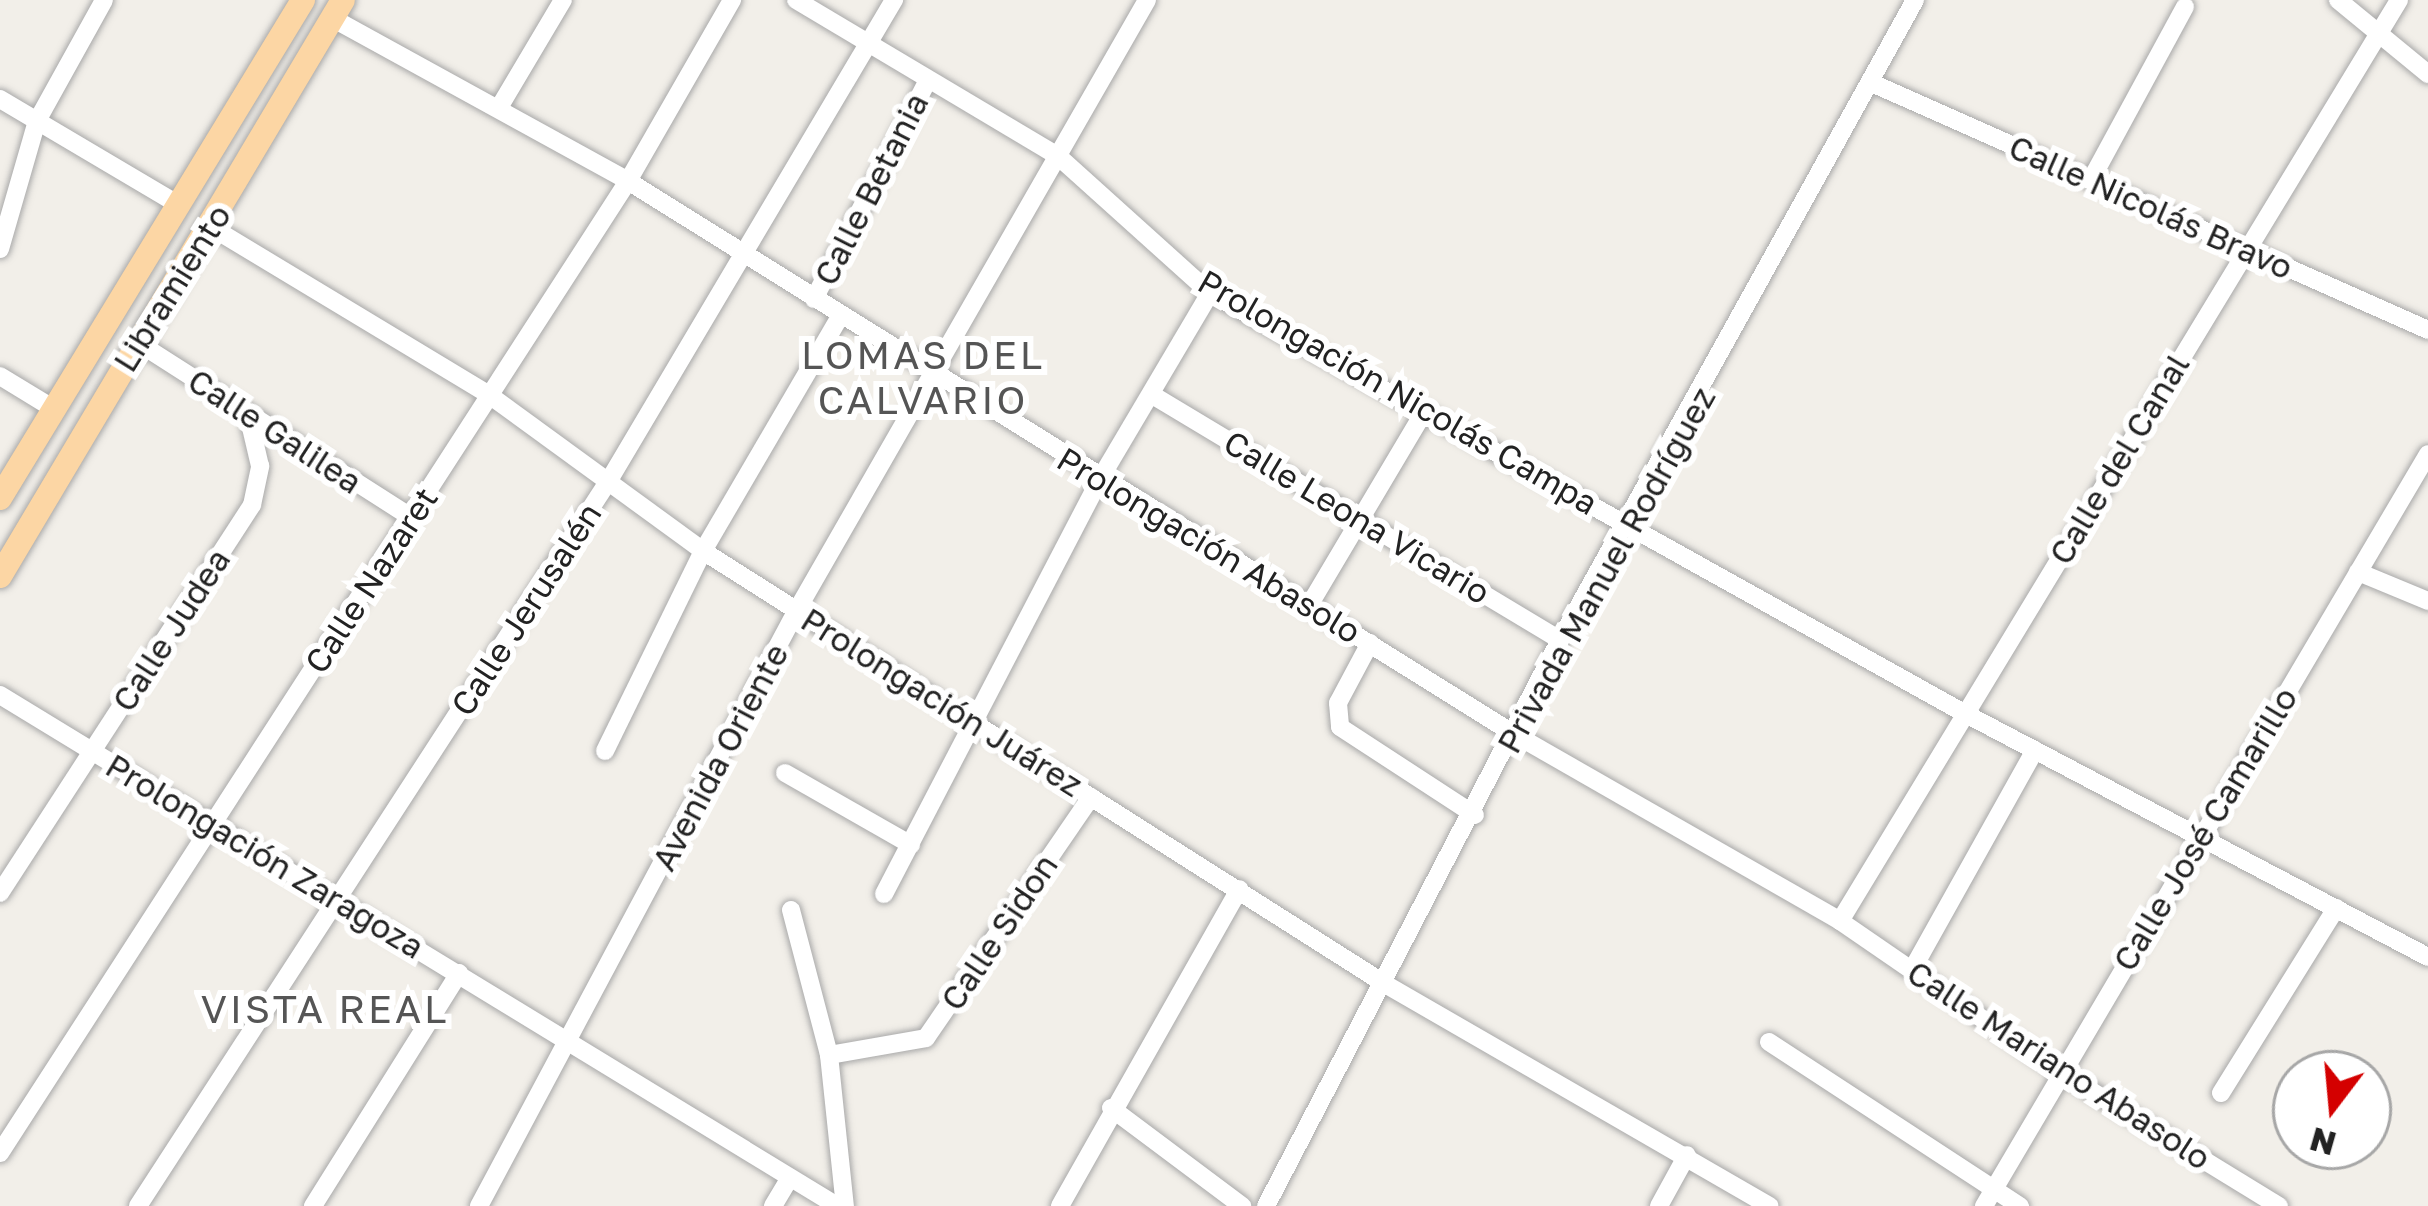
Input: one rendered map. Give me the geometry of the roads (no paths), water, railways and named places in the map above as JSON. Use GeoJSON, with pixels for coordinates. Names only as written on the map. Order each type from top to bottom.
{"type":"FeatureCollection","features":[{"type":"Feature","properties":{"kind":"main road","name":"Libramiento"},"geometry":{"type":"LineString","coordinates":[[0,498],[302,0]]}},
{"type":"Feature","properties":{"kind":"main road","name":"Libramiento"},"geometry":{"type":"LineString","coordinates":[[0,576],[338,9]]}},
{"type":"Feature","properties":{"kind":"street"},"geometry":{"type":"LineString","coordinates":[[0,249],[37,122],[104,0]]}},
{"type":"Feature","properties":{"kind":"street"},"geometry":{"type":"LineString","coordinates":[[500,106],[563,0]]}},
{"type":"Feature","properties":{"kind":"street","name":"Calle Nazaret"},"geometry":{"type":"LineString","coordinates":[[0,1154],[628,181],[732,0]]}},
{"type":"Feature","properties":{"kind":"street","name":"Prolongación Nicolás Campa"},"geometry":{"type":"LineString","coordinates":[[796,0],[1059,157],[1210,292],[1964,713],[2428,957]]}},
{"type":"Feature","properties":{"kind":"street","name":"Calle Jerusalén"},"geometry":{"type":"LineString","coordinates":[[139,1206],[611,477],[894,0]]}},
{"type":"Feature","properties":{"kind":"street","name":"Avenida Oriente"},"geometry":{"type":"LineString","coordinates":[[479,1206],[797,610],[936,377],[1147,0]]}},
{"type":"Feature","properties":{"kind":"street","name":"Privada Manuel Rodríguez"},"geometry":{"type":"LineString","coordinates":[[1266,1206],[1474,815],[1559,640],[1630,524],[1916,0]]}},
{"type":"Feature","properties":{"kind":"street"},"geometry":{"type":"LineString","coordinates":[[2338,0],[2428,74]]}},
{"type":"Feature","properties":{"kind":"street","name":"Calle del Canal"},"geometry":{"type":"LineString","coordinates":[[1840,920],[2399,0]]}},
{"type":"Feature","properties":{"kind":"street"},"geometry":{"type":"LineString","coordinates":[[2092,178],[2185,7]]}},
{"type":"Feature","properties":{"kind":"street","name":"Prolongación Abasolo"},"geometry":{"type":"LineString","coordinates":[[338,9],[628,181],[1514,734],[1840,920]]}},
{"type":"Feature","properties":{"kind":"street","name":"Calle Betania"},"geometry":{"type":"LineString","coordinates":[[814,299],[928,80]]}},
{"type":"Feature","properties":{"kind":"street","name":"Calle Nicolás Bravo"},"geometry":{"type":"LineString","coordinates":[[1874,84],[2428,330]]}},
{"type":"Feature","properties":{"kind":"street"},"geometry":{"type":"LineString","coordinates":[[0,99],[181,206]]}},
{"type":"Feature","properties":{"kind":"street","name":"Prolongación Juárez"},"geometry":{"type":"LineString","coordinates":[[211,227],[488,394],[611,477],[703,551],[1385,984],[1769,1206]]}},
{"type":"Feature","properties":{"kind":"street"},"geometry":{"type":"LineString","coordinates":[[884,894],[1100,479],[1154,396],[1210,292]]}},
{"type":"Feature","properties":{"kind":"street"},"geometry":{"type":"LineString","coordinates":[[605,751],[703,551],[841,315]]}},
{"type":"Feature","properties":{"kind":"street","name":"Calle Galilea"},"geometry":{"type":"LineString","coordinates":[[137,342],[412,518]]}},
{"type":"Feature","properties":{"kind":"street"},"geometry":{"type":"LineString","coordinates":[[0,376],[54,409]]}},
{"type":"Feature","properties":{"kind":"street","name":"Calle Leona Vicario"},"geometry":{"type":"LineString","coordinates":[[1154,396],[1559,640]]}},
{"type":"Feature","properties":{"kind":"street"},"geometry":{"type":"LineString","coordinates":[[1310,604],[1424,412]]}},
{"type":"Feature","properties":{"kind":"street","name":"Calle Judea"},"geometry":{"type":"LineString","coordinates":[[0,893],[252,505],[260,466],[248,415]]}},
{"type":"Feature","properties":{"kind":"street","name":"Calle José Camarillo"},"geometry":{"type":"LineString","coordinates":[[1989,1198],[2428,454]]}},
{"type":"Feature","properties":{"kind":"street"},"geometry":{"type":"LineString","coordinates":[[2358,572],[2428,602]]}},
{"type":"Feature","properties":{"kind":"street"},"geometry":{"type":"LineString","coordinates":[[1370,643],[1338,703],[1340,727],[1474,815]]}},
{"type":"Feature","properties":{"kind":"street","name":"Prolongación Zaragoza"},"geometry":{"type":"LineString","coordinates":[[0,694],[841,1206]]}},
{"type":"Feature","properties":{"kind":"street"},"geometry":{"type":"LineString","coordinates":[[1912,970],[2035,750]]}},
{"type":"Feature","properties":{"kind":"street"},"geometry":{"type":"LineString","coordinates":[[785,773],[910,845]]}},
{"type":"Feature","properties":{"kind":"street","name":"Calle Sidon"},"geometry":{"type":"LineString","coordinates":[[829,1055],[926,1038],[1091,797]]}},
{"type":"Feature","properties":{"kind":"street"},"geometry":{"type":"LineString","coordinates":[[1060,1206],[1111,1108],[1240,889]]}},
{"type":"Feature","properties":{"kind":"street"},"geometry":{"type":"LineString","coordinates":[[2221,1093],[2336,908]]}},
{"type":"Feature","properties":{"kind":"street"},"geometry":{"type":"LineString","coordinates":[[791,910],[829,1055],[841,1206]]}},
{"type":"Feature","properties":{"kind":"street","name":"Calle Mariano Abasolo"},"geometry":{"type":"LineString","coordinates":[[1840,920],[2060,1072],[2279,1206]]}},
{"type":"Feature","properties":{"kind":"street"},"geometry":{"type":"LineString","coordinates":[[314,1206],[459,973]]}},
{"type":"Feature","properties":{"kind":"street"},"geometry":{"type":"LineString","coordinates":[[1769,1042],[1989,1198],[2020,1206]]}},
{"type":"Feature","properties":{"kind":"street"},"geometry":{"type":"LineString","coordinates":[[1111,1108],[1242,1206]]}},
{"type":"Feature","properties":{"kind":"street"},"geometry":{"type":"LineString","coordinates":[[1659,1206],[1687,1155]]}},
{"type":"Feature","properties":{"kind":"street"},"geometry":{"type":"LineString","coordinates":[[773,1206],[790,1178]]}},
{"type":"Feature","properties":{"kind":"district","name":"LOMAS DEL CALVARIO"},"geometry":{"type":"Point","coordinates":[923,378]}},
{"type":"Feature","properties":{"kind":"district","name":"VISTA REAL"},"geometry":{"type":"Point","coordinates":[325,1009]}}]}
